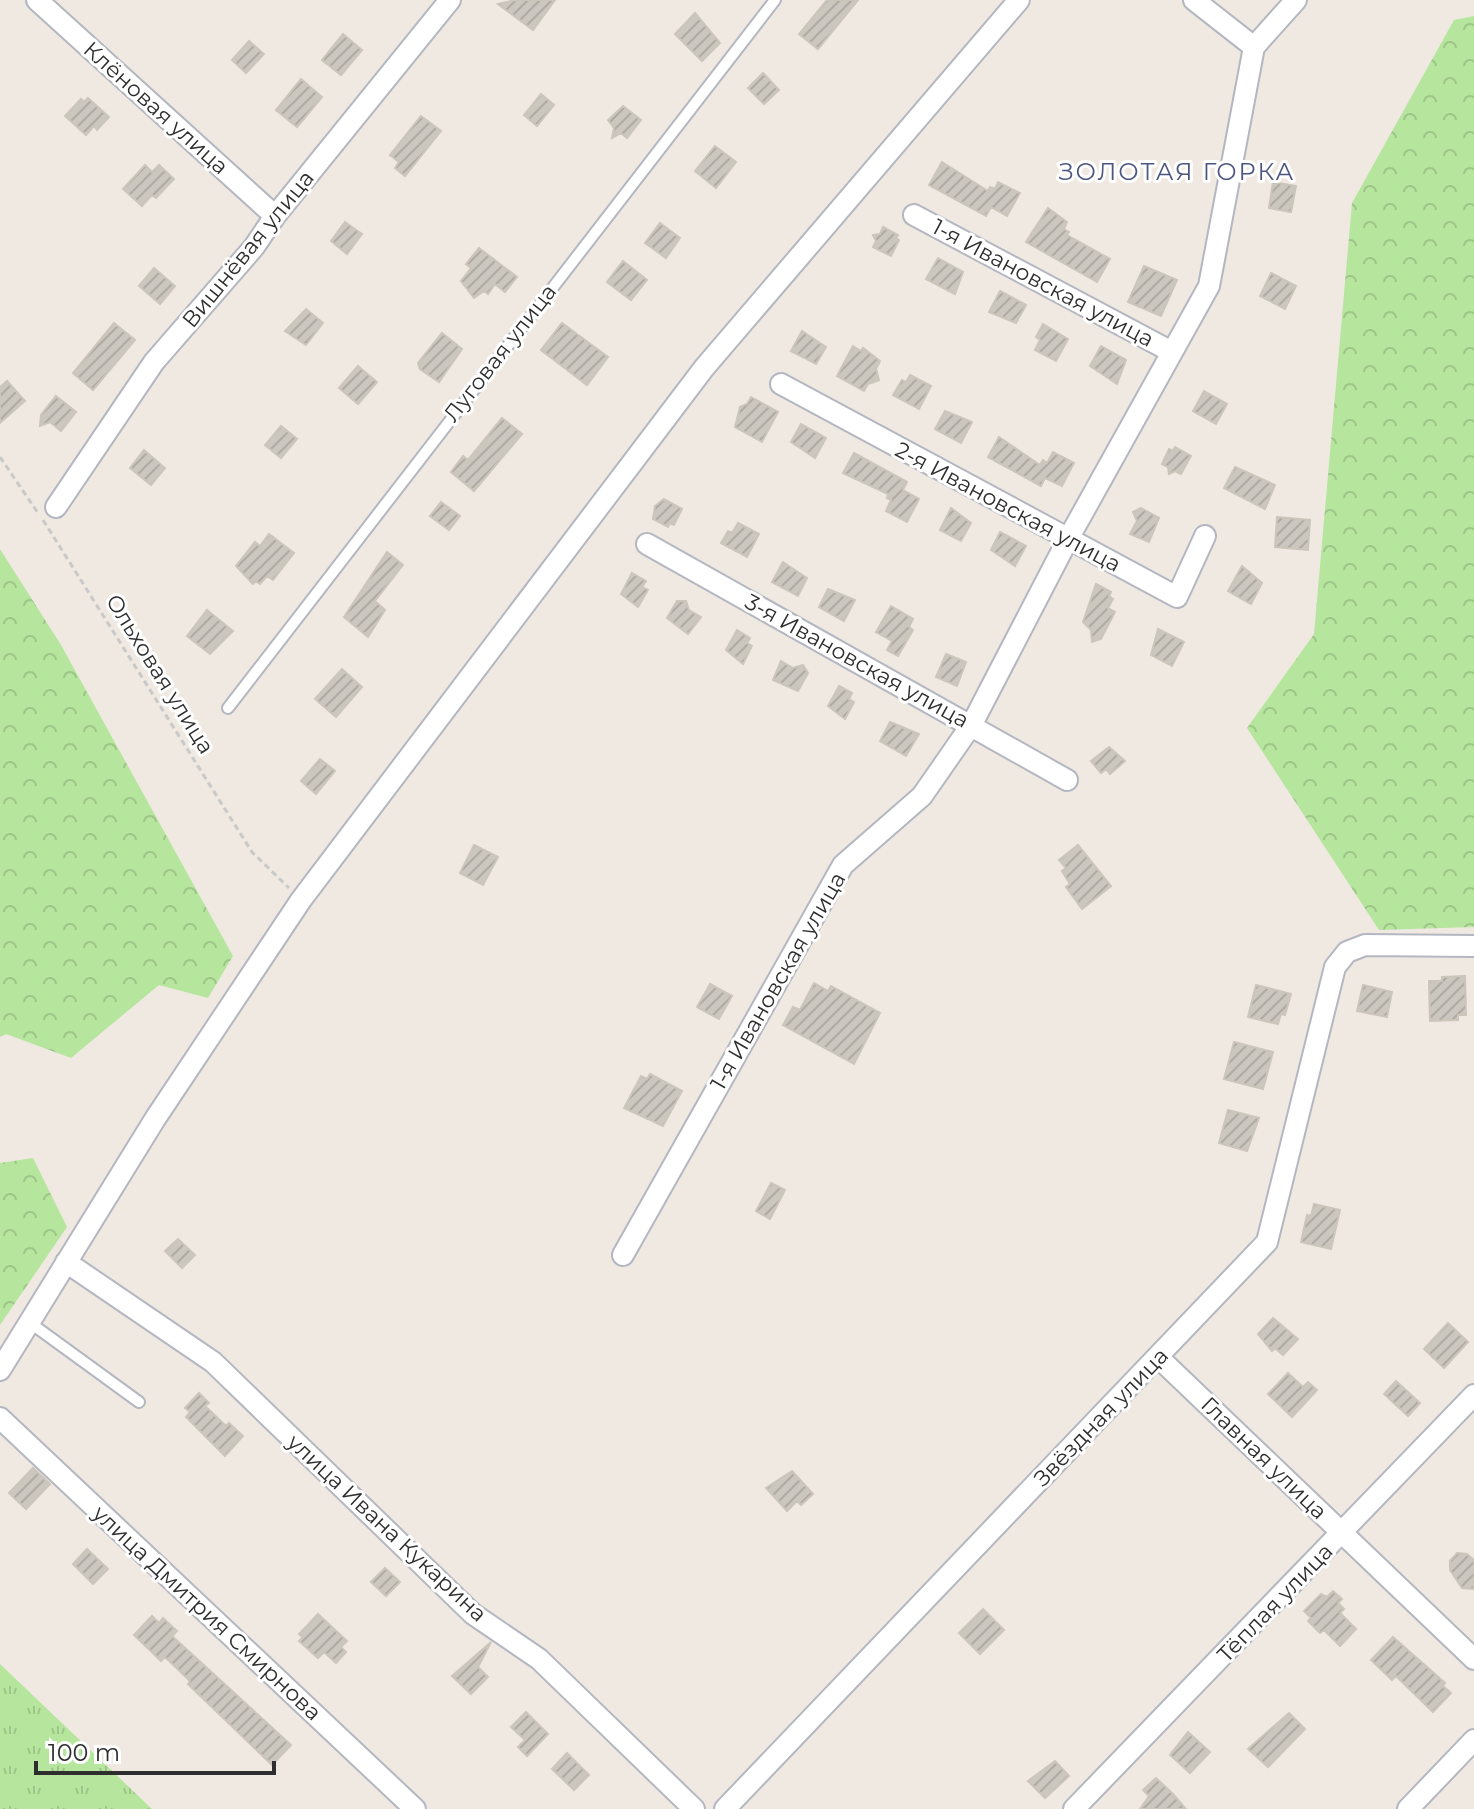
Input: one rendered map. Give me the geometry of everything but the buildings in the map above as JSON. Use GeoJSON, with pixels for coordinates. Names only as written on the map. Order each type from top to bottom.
{"type":"FeatureCollection","features":[{"type":"Feature","properties":{"kind":"street","name":"Клёновая улица"},"geometry":{"type":"LineString","coordinates":[[37,0],[275,216]]}},
{"type":"Feature","properties":{"kind":"street","name":"Вишнёвая улица"},"geometry":{"type":"LineString","coordinates":[[56,507],[154,362],[254,247],[275,216],[450,0]]}},
{"type":"Feature","properties":{"kind":"street"},"geometry":{"type":"LineString","coordinates":[[0,1370],[155,1119],[301,900],[704,368],[1019,0]]}},
{"type":"Feature","properties":{"kind":"street"},"geometry":{"type":"LineString","coordinates":[[1194,0],[1254,47],[1296,0]]}},
{"type":"Feature","properties":{"kind":"street","name":"1-я Ивановская улица"},"geometry":{"type":"LineString","coordinates":[[623,1255],[843,865],[922,796],[972,724],[1067,541],[1209,286],[1254,47]]}},
{"type":"Feature","properties":{"kind":"street","name":"1-я Ивановская улица"},"geometry":{"type":"LineString","coordinates":[[914,215],[1172,352]]}},
{"type":"Feature","properties":{"kind":"street","name":"2-я Ивановская улица"},"geometry":{"type":"LineString","coordinates":[[781,384],[1067,541],[1177,597],[1205,536]]}},
{"type":"Feature","properties":{"kind":"street","name":"3-я Ивановская улица"},"geometry":{"type":"LineString","coordinates":[[647,544],[1067,780]]}},
{"type":"Feature","properties":{"kind":"street","name":"Звёздная улица"},"geometry":{"type":"LineString","coordinates":[[725,1809],[1267,1242],[1335,967],[1347,952],[1365,945],[1474,946]]}},
{"type":"Feature","properties":{"kind":"street","name":"улица Ивана Кукарина"},"geometry":{"type":"LineString","coordinates":[[66,1262],[213,1362],[473,1614],[539,1659],[694,1809]]}},
{"type":"Feature","properties":{"kind":"street","name":"Главная улица"},"geometry":{"type":"LineString","coordinates":[[1159,1358],[1474,1659]]}},
{"type":"Feature","properties":{"kind":"street","name":"Тёплая улица"},"geometry":{"type":"LineString","coordinates":[[1074,1809],[1474,1395]]}},
{"type":"Feature","properties":{"kind":"street","name":"улица Дмитрия Смирнова"},"geometry":{"type":"LineString","coordinates":[[0,1418],[415,1809]]}},
{"type":"Feature","properties":{"kind":"street"},"geometry":{"type":"LineString","coordinates":[[1408,1809],[1474,1740]]}},
{"type":"Feature","properties":{"kind":"lane","name":"Луговая улица"},"geometry":{"type":"LineString","coordinates":[[228,708],[775,0]]}},
{"type":"Feature","properties":{"kind":"lane"},"geometry":{"type":"LineString","coordinates":[[29,1322],[139,1402]]}},
{"type":"Feature","properties":{"kind":"path","name":"Ольховая улица"},"geometry":{"type":"LineString","coordinates":[[0,457],[65,553],[252,852],[301,900]]}},
{"type":"Feature","properties":{"kind":"green space"},"geometry":{"type":"Polygon","coordinates":[[[1474,16],[1474,927],[1379,930],[1247,728],[1314,634],[1352,203],[1454,20],[1474,16]]]}},
{"type":"Feature","properties":{"kind":"green space"},"geometry":{"type":"Polygon","coordinates":[[[0,549],[61,645],[233,956],[208,998],[159,985],[71,1058],[6,1034],[0,1037],[0,549]]]}},
{"type":"Feature","properties":{"kind":"green space"},"geometry":{"type":"Polygon","coordinates":[[[33,1158],[67,1227],[0,1325],[0,1163],[33,1158]]]}},
{"type":"Feature","properties":{"kind":"green space"},"geometry":{"type":"Polygon","coordinates":[[[0,1664],[152,1809],[0,1809],[0,1664]]]}},
{"type":"Feature","properties":{"kind":"district","name":"ЗОЛОТАЯ ГОРКА"},"geometry":{"type":"Point","coordinates":[1177,171]}}]}
